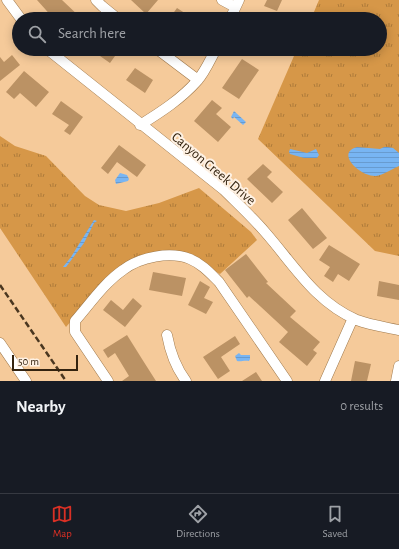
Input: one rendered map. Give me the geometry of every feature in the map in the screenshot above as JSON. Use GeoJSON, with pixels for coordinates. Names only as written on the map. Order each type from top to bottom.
{"type":"FeatureCollection","features":[{"type":"Feature","properties":{"kind":"street"},"geometry":{"type":"LineString","coordinates":[[7,0],[16,12]]}},
{"type":"Feature","properties":{"kind":"street"},"geometry":{"type":"LineString","coordinates":[[96,0],[109,12]]}},
{"type":"Feature","properties":{"kind":"street"},"geometry":{"type":"LineString","coordinates":[[222,0],[237,4]]}},
{"type":"Feature","properties":{"kind":"street","name":"Canyon Creek Drive"},"geometry":{"type":"LineString","coordinates":[[56,56],[140,125],[224,190],[266,232],[318,296],[338,310],[353,318],[399,330]]}},
{"type":"Feature","properties":{"kind":"street"},"geometry":{"type":"LineString","coordinates":[[166,56],[198,80]]}},
{"type":"Feature","properties":{"kind":"street"},"geometry":{"type":"LineString","coordinates":[[140,125],[169,107],[198,80],[212,56]]}},
{"type":"Feature","properties":{"kind":"street"},"geometry":{"type":"LineString","coordinates":[[108,381],[75,332],[75,321],[123,269],[145,259],[164,256],[176,256],[191,259],[208,271],[219,282],[287,381]]}},
{"type":"Feature","properties":{"kind":"street"},"geometry":{"type":"LineString","coordinates":[[325,381],[353,318]]}},
{"type":"Feature","properties":{"kind":"street"},"geometry":{"type":"LineString","coordinates":[[167,335],[169,346],[186,381]]}},
{"type":"Feature","properties":{"kind":"street"},"geometry":{"type":"LineString","coordinates":[[0,344],[26,381]]}},
{"type":"Feature","properties":{"kind":"street"},"geometry":{"type":"LineString","coordinates":[[396,381],[399,366]]}},
{"type":"Feature","properties":{"kind":"green space"},"geometry":{"type":"Polygon","coordinates":[[[319,0],[399,0],[399,256],[375,251],[258,139],[294,56],[387,56],[387,12],[314,12],[319,0]]]}},
{"type":"Feature","properties":{"kind":"green space"},"geometry":{"type":"Polygon","coordinates":[[[0,136],[15,146],[46,156],[85,196],[99,205],[126,211],[159,203],[199,188],[251,232],[257,240],[220,274],[178,251],[130,260],[87,303],[66,327],[0,228],[0,136]]]}},
{"type":"Feature","properties":{"kind":"water"},"geometry":{"type":"Polygon","coordinates":[[[234,111],[246,122],[243,125],[234,117],[233,119],[231,117],[234,111]]]}},
{"type":"Feature","properties":{"kind":"water"},"geometry":{"type":"Polygon","coordinates":[[[357,147],[380,149],[384,147],[393,148],[399,153],[399,166],[376,176],[363,173],[352,164],[349,159],[348,154],[351,150],[357,147]]]}},
{"type":"Feature","properties":{"kind":"water"},"geometry":{"type":"Polygon","coordinates":[[[290,149],[307,153],[316,149],[319,155],[317,158],[304,158],[290,154],[290,149]]]}},
{"type":"Feature","properties":{"kind":"water"},"geometry":{"type":"Polygon","coordinates":[[[120,173],[127,175],[129,179],[128,181],[116,184],[115,180],[120,173]]]}},
{"type":"Feature","properties":{"kind":"water"},"geometry":{"type":"Polygon","coordinates":[[[94,220],[97,221],[94,223],[84,243],[66,267],[63,267],[71,257],[94,220]]]}},
{"type":"Feature","properties":{"kind":"water"},"geometry":{"type":"Polygon","coordinates":[[[239,353],[241,355],[250,355],[249,361],[237,361],[235,356],[239,353]]]}},
{"type":"Feature","properties":{"kind":"building"},"geometry":{"type":"Polygon","coordinates":[[[37,0],[62,0],[75,12],[48,12],[37,0]]]}},
{"type":"Feature","properties":{"kind":"building"},"geometry":{"type":"Polygon","coordinates":[[[131,0],[158,0],[148,12],[144,12],[131,0]]]}},
{"type":"Feature","properties":{"kind":"building"},"geometry":{"type":"Polygon","coordinates":[[[267,0],[282,0],[277,11],[264,6],[267,0]]]}},
{"type":"Feature","properties":{"kind":"building"},"geometry":{"type":"Polygon","coordinates":[[[177,8],[183,12],[174,12],[177,8]]]}},
{"type":"Feature","properties":{"kind":"building"},"geometry":{"type":"Polygon","coordinates":[[[12,55],[20,65],[0,81],[0,57],[4,62],[12,55]]]}},
{"type":"Feature","properties":{"kind":"building"},"geometry":{"type":"Polygon","coordinates":[[[100,56],[115,56],[110,63],[100,56]]]}},
{"type":"Feature","properties":{"kind":"building"},"geometry":{"type":"Polygon","coordinates":[[[242,59],[259,70],[239,99],[222,88],[242,59]]]}},
{"type":"Feature","properties":{"kind":"building"},"geometry":{"type":"Polygon","coordinates":[[[135,68],[153,80],[145,93],[126,80],[135,68]]]}},
{"type":"Feature","properties":{"kind":"building"},"geometry":{"type":"Polygon","coordinates":[[[24,71],[49,92],[36,107],[20,93],[14,99],[6,92],[24,71]]]}},
{"type":"Feature","properties":{"kind":"building"},"geometry":{"type":"Polygon","coordinates":[[[212,100],[222,108],[216,114],[231,127],[218,142],[194,121],[212,100]]]}},
{"type":"Feature","properties":{"kind":"building"},"geometry":{"type":"Polygon","coordinates":[[[61,101],[83,117],[70,135],[64,131],[69,125],[52,114],[61,101]]]}},
{"type":"Feature","properties":{"kind":"building"},"geometry":{"type":"Polygon","coordinates":[[[119,145],[146,165],[137,177],[117,162],[108,174],[101,168],[119,145]]]}},
{"type":"Feature","properties":{"kind":"building"},"geometry":{"type":"Polygon","coordinates":[[[263,164],[272,172],[267,177],[283,192],[272,203],[247,179],[263,164]]]}},
{"type":"Feature","properties":{"kind":"building"},"geometry":{"type":"Polygon","coordinates":[[[302,208],[327,238],[313,249],[288,220],[302,208]]]}},
{"type":"Feature","properties":{"kind":"building"},"geometry":{"type":"Polygon","coordinates":[[[329,245],[360,264],[349,281],[338,274],[333,282],[324,276],[330,267],[319,260],[329,245]]]}},
{"type":"Feature","properties":{"kind":"building"},"geometry":{"type":"Polygon","coordinates":[[[246,254],[268,282],[266,283],[296,311],[290,317],[320,342],[313,350],[317,353],[307,366],[279,342],[288,332],[249,296],[247,298],[225,270],[246,254]]]}},
{"type":"Feature","properties":{"kind":"building"},"geometry":{"type":"Polygon","coordinates":[[[153,272],[186,278],[182,296],[149,290],[153,272]]]}},
{"type":"Feature","properties":{"kind":"building"},"geometry":{"type":"Polygon","coordinates":[[[200,281],[210,287],[204,298],[213,302],[206,314],[188,305],[200,281]]]}},
{"type":"Feature","properties":{"kind":"building"},"geometry":{"type":"Polygon","coordinates":[[[379,281],[399,285],[399,300],[377,296],[379,281]]]}},
{"type":"Feature","properties":{"kind":"building"},"geometry":{"type":"Polygon","coordinates":[[[133,298],[142,306],[125,327],[103,310],[111,300],[123,310],[133,298]]]}},
{"type":"Feature","properties":{"kind":"building"},"geometry":{"type":"Polygon","coordinates":[[[127,335],[156,381],[122,381],[129,376],[115,353],[108,358],[103,350],[127,335]]]}},
{"type":"Feature","properties":{"kind":"building"},"geometry":{"type":"Polygon","coordinates":[[[235,336],[240,344],[221,357],[230,371],[218,379],[203,357],[235,336]]]}},
{"type":"Feature","properties":{"kind":"building"},"geometry":{"type":"Polygon","coordinates":[[[355,361],[371,364],[367,381],[351,381],[355,361]]]}},
{"type":"Feature","properties":{"kind":"building"},"geometry":{"type":"Polygon","coordinates":[[[256,372],[262,381],[242,381],[256,372]]]}},
{"type":"Feature","properties":{"kind":"railway"},"geometry":{"type":"LineString","coordinates":[[0,285],[66,381]]}}]}
